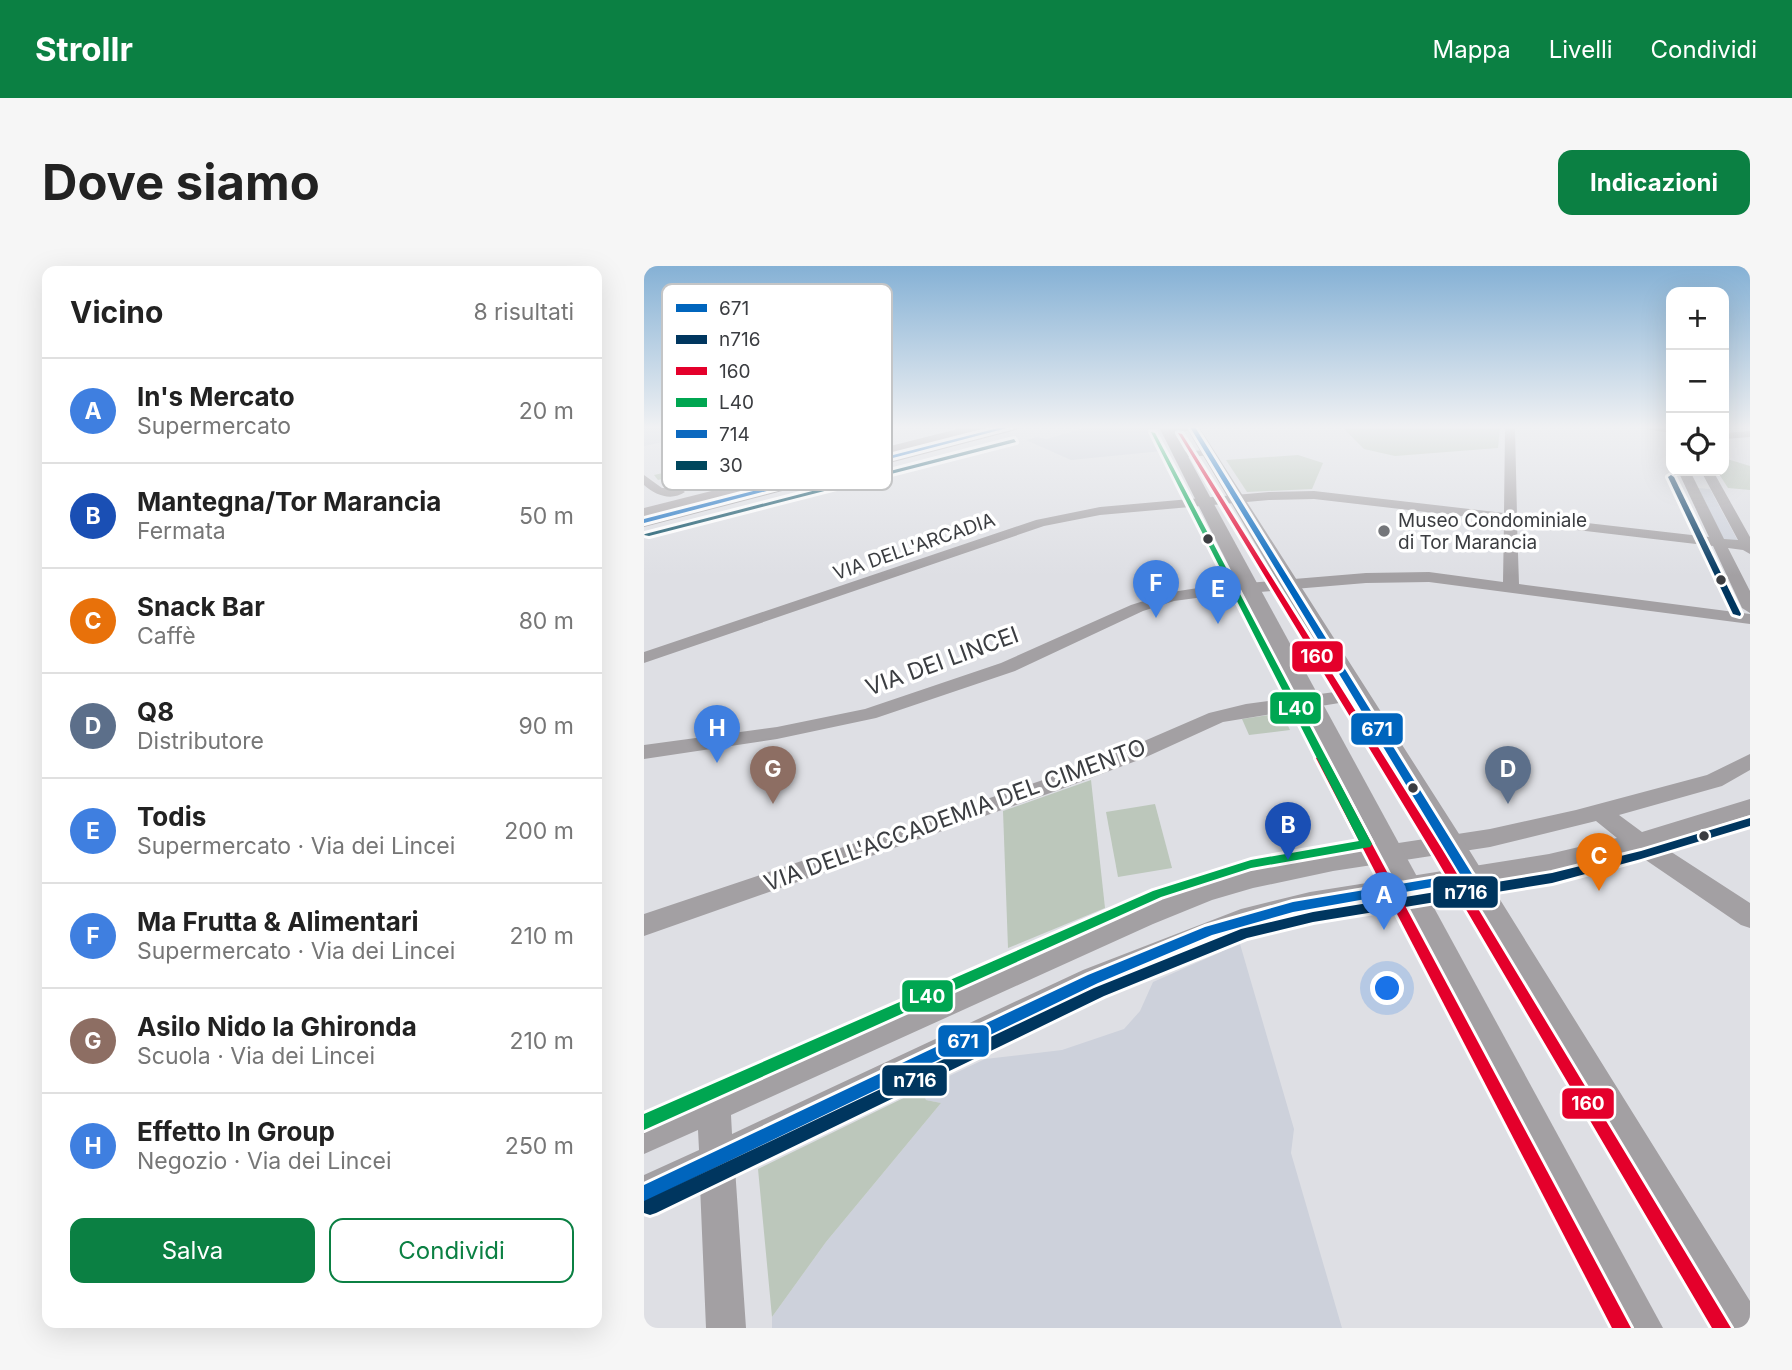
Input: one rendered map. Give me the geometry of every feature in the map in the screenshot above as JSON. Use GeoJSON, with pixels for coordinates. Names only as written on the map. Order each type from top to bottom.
{"type":"FeatureCollection","features":[{"type":"Feature","properties":{"kind":"main road"},"geometry":{"type":"LineString","coordinates":[[644,501],[687,490]]}},
{"type":"Feature","properties":{"kind":"main road"},"geometry":{"type":"LineString","coordinates":[[644,508],[716,490]]}},
{"type":"Feature","properties":{"kind":"main road"},"geometry":{"type":"LineString","coordinates":[[644,514],[733,490]]}},
{"type":"Feature","properties":{"kind":"main road"},"geometry":{"type":"LineString","coordinates":[[644,522],[761,490]]}},
{"type":"Feature","properties":{"kind":"street"},"geometry":{"type":"LineString","coordinates":[[1190,477],[1638,1328]]}},
{"type":"Feature","properties":{"kind":"street"},"geometry":{"type":"LineString","coordinates":[[1222,477],[1459,861],[1738,1328]]}},
{"type":"Feature","properties":{"kind":"street"},"geometry":{"type":"LineString","coordinates":[[1511,477],[1511,586]]}},
{"type":"Feature","properties":{"kind":"street"},"geometry":{"type":"LineString","coordinates":[[1687,477],[1750,608]]}},
{"type":"Feature","properties":{"kind":"street"},"geometry":{"type":"LineString","coordinates":[[1710,477],[1749,548]]}},
{"type":"Feature","properties":{"kind":"street"},"geometry":{"type":"LineString","coordinates":[[644,479],[659,492],[679,492]]}},
{"type":"Feature","properties":{"kind":"street","name":"VIA DELL'ARCADIA"},"geometry":{"type":"LineString","coordinates":[[644,658],[1055,519],[1100,510],[1236,498],[1321,495],[1749,548]]}},
{"type":"Feature","properties":{"kind":"street","name":"VIA DEI LINCEI"},"geometry":{"type":"LineString","coordinates":[[644,752],[749,738],[869,714],[1008,667],[1137,608],[1172,597],[1366,578],[1417,577],[1511,586],[1750,619]]}},
{"type":"Feature","properties":{"kind":"street","name":"VIA DELL'ACCADEMIA DEL CIMENTO"},"geometry":{"type":"LineString","coordinates":[[644,925],[1048,786],[1136,753],[1216,717],[1246,710],[1357,695]]}},
{"type":"Feature","properties":{"kind":"street"},"geometry":{"type":"LineString","coordinates":[[644,1194],[1093,979],[1178,943],[1396,871],[1459,861],[1523,832],[1714,781],[1750,761]]}},
{"type":"Feature","properties":{"kind":"street"},"geometry":{"type":"LineString","coordinates":[[644,1137],[1186,899],[1265,875],[1396,871],[1459,861],[1549,864],[1637,842],[1750,807]]}},
{"type":"Feature","properties":{"kind":"street"},"geometry":{"type":"LineString","coordinates":[[1600,812],[1637,842],[1750,917]]}},
{"type":"Feature","properties":{"kind":"street"},"geometry":{"type":"LineString","coordinates":[[713,1106],[726,1328]]}},
{"type":"Feature","properties":{"kind":"shaded area"},"geometry":{"type":"Polygon","coordinates":[[[1237,477],[1317,477],[1312,489],[1247,492],[1237,477]]]}},
{"type":"Feature","properties":{"kind":"shaded area"},"geometry":{"type":"Polygon","coordinates":[[[1721,477],[1750,477],[1750,490],[1728,488],[1721,477]]]}},
{"type":"Feature","properties":{"kind":"shaded area"},"geometry":{"type":"Polygon","coordinates":[[[1697,488],[1710,489],[1738,541],[1723,539],[1697,488]]]}},
{"type":"Feature","properties":{"kind":"shaded area"},"geometry":{"type":"Polygon","coordinates":[[[1282,713],[1290,730],[1249,735],[1242,719],[1282,713]]]}},
{"type":"Feature","properties":{"kind":"shaded area"},"geometry":{"type":"Polygon","coordinates":[[[1091,780],[1105,908],[1008,948],[1003,811],[1091,780]]]}},
{"type":"Feature","properties":{"kind":"shaded area"},"geometry":{"type":"Polygon","coordinates":[[[1155,804],[1172,868],[1118,877],[1106,812],[1155,804]]]}},
{"type":"Feature","properties":{"kind":"shaded area"},"geometry":{"type":"Polygon","coordinates":[[[1240,944],[1294,1129],[1291,1153],[1342,1328],[772,1328],[772,1317],[826,1242],[941,1103],[926,1100],[922,1089],[985,1059],[1062,1050],[1124,1029],[1140,1011],[1153,982],[1229,946],[1240,944]]]}},
{"type":"Feature","properties":{"kind":"shaded area"},"geometry":{"type":"Polygon","coordinates":[[[922,1089],[926,1100],[941,1103],[826,1242],[772,1317],[758,1169],[922,1089]]]}},
{"type":"Feature","properties":{"kind":"transit line","name":"L40"},"geometry":{"type":"LineString","coordinates":[[644,1122],[1157,894],[1251,864],[1366,844],[1176,477]]}},
{"type":"Feature","properties":{"kind":"transit line","name":"160"},"geometry":{"type":"LineString","coordinates":[[1206,477],[1438,852],[1722,1328]]}},
{"type":"Feature","properties":{"kind":"transit line","name":"671"},"geometry":{"type":"LineString","coordinates":[[644,1194],[1093,979],[1209,931],[1293,907],[1468,877],[1222,477]]}},
{"type":"Feature","properties":{"kind":"transit line","name":"n716"},"geometry":{"type":"LineString","coordinates":[[1671,477],[1737,614]]}},
{"type":"Feature","properties":{"kind":"transit line","name":"714"},"geometry":{"type":"LineString","coordinates":[[644,521],[764,490]]}},
{"type":"Feature","properties":{"kind":"transit line","name":"30"},"geometry":{"type":"LineString","coordinates":[[647,535],[823,490]]}},
{"type":"Feature","properties":{"kind":"transit line","name":"160"},"geometry":{"type":"LineString","coordinates":[[1321,758],[1622,1328]]}},
{"type":"Feature","properties":{"kind":"transit line","name":"n716"},"geometry":{"type":"LineString","coordinates":[[650,1207],[1099,992],[1245,933],[1313,917],[1552,878],[1750,822]]}},
{"type":"Feature","properties":{"kind":"place","name":"Museo Condominiale di Tor Marancia"},"geometry":{"type":"Point","coordinates":[1384,531]}},
{"type":"Feature","properties":{"kind":"place","name":"Ma Frutta & Alimentari"},"geometry":{"type":"Point","coordinates":[1156,618]}},
{"type":"Feature","properties":{"kind":"place","name":"Todis"},"geometry":{"type":"Point","coordinates":[1218,624]}},
{"type":"Feature","properties":{"kind":"place","name":"Effetto In Group"},"geometry":{"type":"Point","coordinates":[717,763]}},
{"type":"Feature","properties":{"kind":"place","name":"Asilo Nido la Ghironda"},"geometry":{"type":"Point","coordinates":[773,804]}},
{"type":"Feature","properties":{"kind":"place","name":"Q8"},"geometry":{"type":"Point","coordinates":[1508,804]}},
{"type":"Feature","properties":{"kind":"place","name":"Mantegna/Tor Marancia"},"geometry":{"type":"Point","coordinates":[1288,860]}},
{"type":"Feature","properties":{"kind":"place","name":"Snack Bar"},"geometry":{"type":"Point","coordinates":[1599,891]}},
{"type":"Feature","properties":{"kind":"place","name":"In's Mercato"},"geometry":{"type":"Point","coordinates":[1384,930]}}]}
